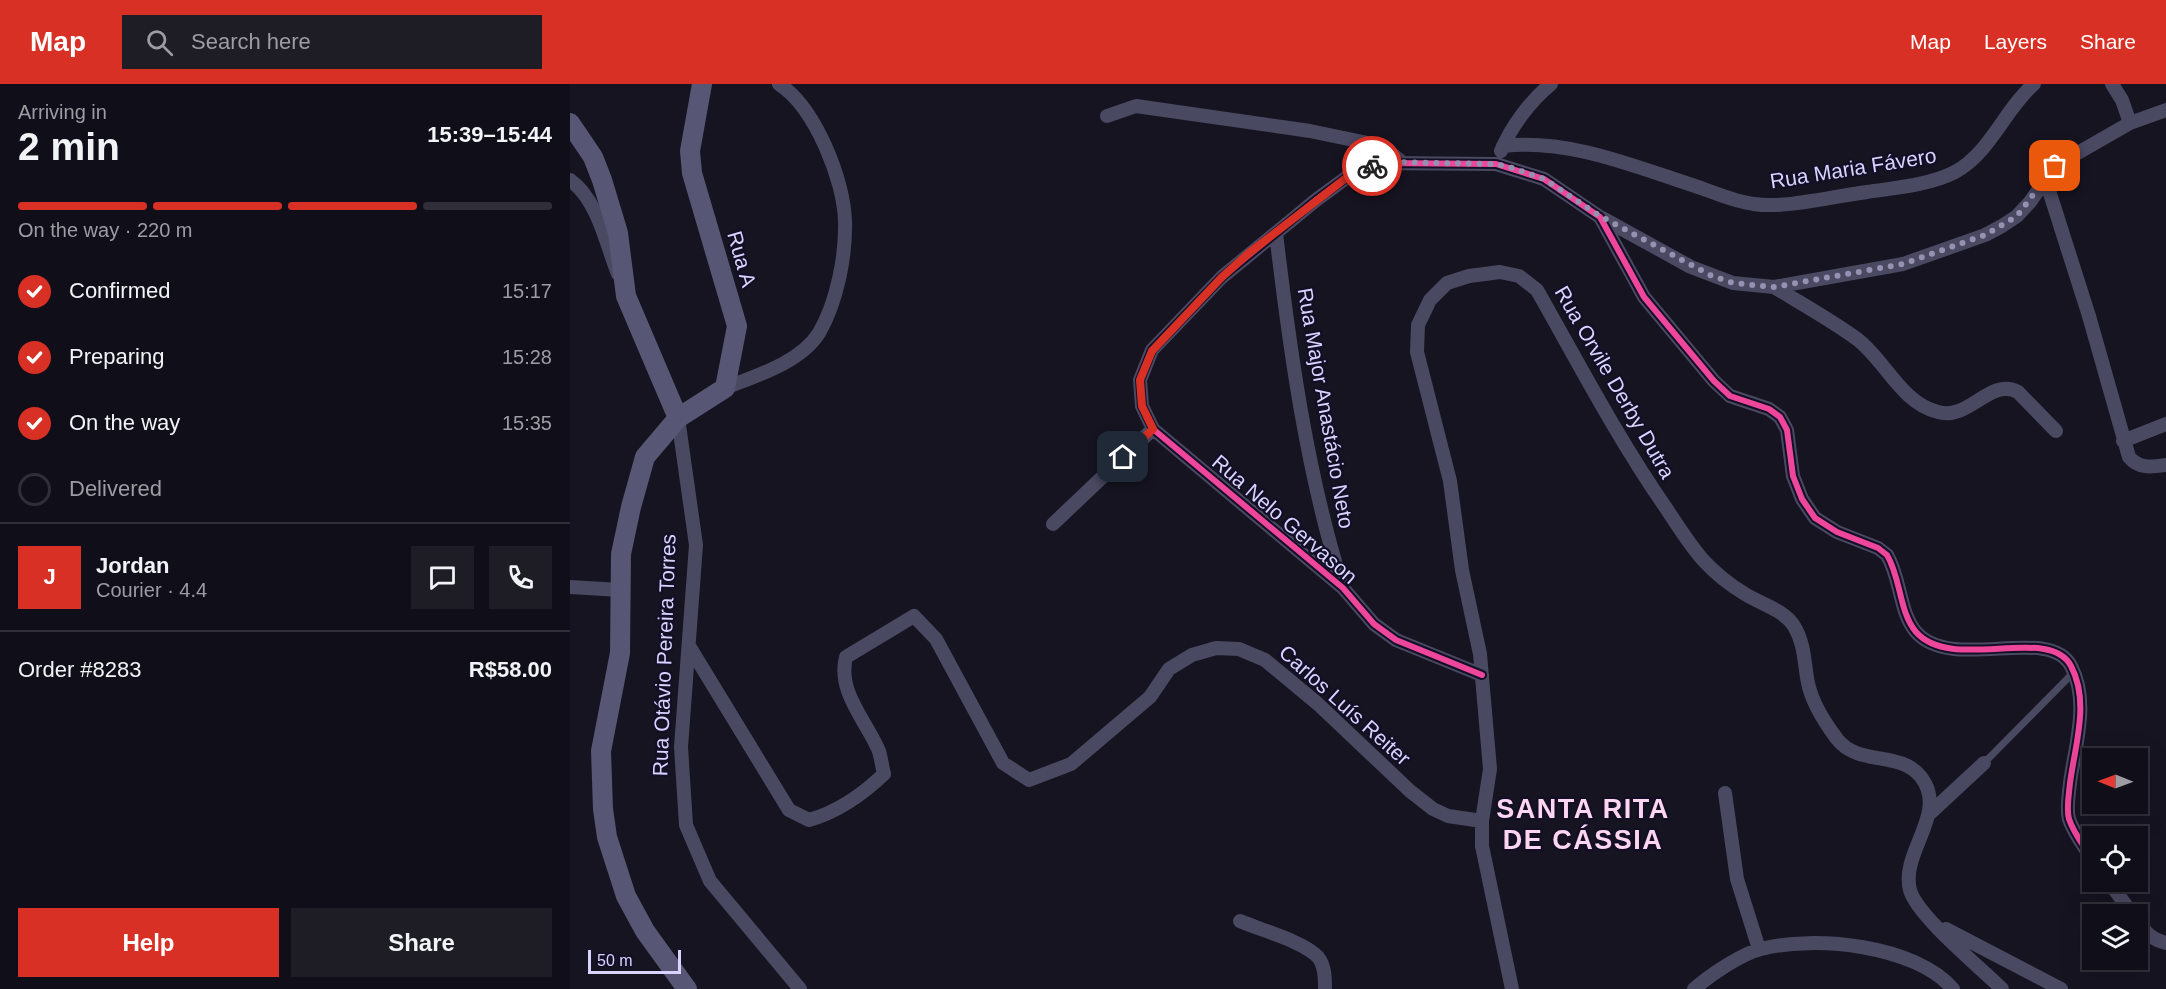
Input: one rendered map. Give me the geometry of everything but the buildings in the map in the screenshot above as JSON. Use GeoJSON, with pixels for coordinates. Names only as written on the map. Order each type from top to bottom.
{"type":"FeatureCollection","features":[{"type":"Feature","properties":{"kind":"main road","name":"Rua A"},"geometry":{"type":"LineString","coordinates":[[700,86],[690,151],[692,173],[737,326],[725,388]]}},
{"type":"Feature","properties":{"kind":"main road","name":"Rua Otávio Pereira Torres"},"geometry":{"type":"LineString","coordinates":[[570,123],[593,157],[614,214],[626,296],[678,418]]}},
{"type":"Feature","properties":{"kind":"main road"},"geometry":{"type":"LineString","coordinates":[[687,989],[645,931],[626,896],[607,837],[603,808],[601,751],[620,653],[621,554],[645,456],[678,418],[725,388]]}},
{"type":"Feature","properties":{"kind":"street"},"geometry":{"type":"LineString","coordinates":[[725,388],[796,355],[818,334],[832,302],[841,258],[845,219],[841,192],[831,164],[804,109],[779,84]]}},
{"type":"Feature","properties":{"kind":"street"},"geometry":{"type":"LineString","coordinates":[[1496,164],[1503,146],[1522,116],[1540,93],[1551,84]]}},
{"type":"Feature","properties":{"kind":"street","name":"Rua Maria Fávero"},"geometry":{"type":"LineString","coordinates":[[1503,146],[1529,143],[1564,147],[1605,157],[1755,205],[1809,200],[1934,180],[1955,172],[1994,134],[2034,84]]}},
{"type":"Feature","properties":{"kind":"street"},"geometry":{"type":"LineString","coordinates":[[2112,84],[2122,100],[2130,123]]}},
{"type":"Feature","properties":{"kind":"street"},"geometry":{"type":"LineString","coordinates":[[1107,116],[1136,106],[1310,131],[1382,146],[1403,162]]}},
{"type":"Feature","properties":{"kind":"street"},"geometry":{"type":"LineString","coordinates":[[1276,233],[1350,175],[1379,164],[1403,162],[1496,164],[1544,179],[1600,216],[1712,276],[1733,283],[1774,287],[1903,264],[1985,235],[2017,216],[2046,181],[2055,166],[2130,123],[2166,110]]}},
{"type":"Feature","properties":{"kind":"street"},"geometry":{"type":"LineString","coordinates":[[570,180],[580,187],[591,205],[626,296]]}},
{"type":"Feature","properties":{"kind":"street"},"geometry":{"type":"LineString","coordinates":[[2046,181],[2089,316],[2122,441],[2134,464],[2144,467],[2166,465]]}},
{"type":"Feature","properties":{"kind":"street"},"geometry":{"type":"LineString","coordinates":[[1600,216],[1644,297],[1714,381],[1730,396],[1769,409],[1780,417],[1787,430],[1793,476],[1802,499],[1815,518],[1837,532],[1878,548],[1887,555],[1916,632],[1933,644],[1957,649],[1994,651],[2039,647],[2058,652],[2070,664],[2079,687],[2081,719],[2068,798],[2068,818],[2082,844]]}},
{"type":"Feature","properties":{"kind":"street","name":"Rua Nelo Gervason"},"geometry":{"type":"LineString","coordinates":[[1276,233],[1222,277],[1152,351],[1140,380],[1142,406],[1153,429],[1343,588],[1374,624],[1396,640],[1482,675]]}},
{"type":"Feature","properties":{"kind":"street","name":"Rua Major Anastácio Neto"},"geometry":{"type":"LineString","coordinates":[[1276,233],[1293,362],[1330,547],[1343,588]]}},
{"type":"Feature","properties":{"kind":"street","name":"Rua Orvile Derby Dutra"},"geometry":{"type":"LineString","coordinates":[[1512,989],[1485,870],[1482,821],[1490,769],[1476,630],[1462,570],[1450,481],[1417,352],[1418,325],[1430,300],[1448,283],[1468,276],[1500,273],[1519,276],[1537,290],[1643,476],[1704,561],[1736,588],[1778,612],[1793,624],[1803,644],[1809,685],[1816,705],[1838,740],[1862,755],[1910,766],[1922,778],[1929,793],[1928,815],[1909,877],[1910,890],[1917,903],[1934,923],[2002,989]]}},
{"type":"Feature","properties":{"kind":"street"},"geometry":{"type":"LineString","coordinates":[[1774,287],[1871,351],[1904,392],[1923,407],[1939,413],[1953,414],[1970,408],[1995,391],[2011,388],[2018,392],[2056,431]]}},
{"type":"Feature","properties":{"kind":"street","name":"Rua Otávio Pereira Torres"},"geometry":{"type":"LineString","coordinates":[[678,418],[696,544],[681,747],[686,825],[710,881],[800,989]]}},
{"type":"Feature","properties":{"kind":"street"},"geometry":{"type":"LineString","coordinates":[[2122,441],[2166,424]]}},
{"type":"Feature","properties":{"kind":"street"},"geometry":{"type":"LineString","coordinates":[[1053,524],[1153,429]]}},
{"type":"Feature","properties":{"kind":"street"},"geometry":{"type":"LineString","coordinates":[[570,587],[620,590]]}},
{"type":"Feature","properties":{"kind":"street","name":"Carlos Luís Reiter"},"geometry":{"type":"LineString","coordinates":[[689,646],[789,810],[809,820],[826,816],[865,792],[884,774],[879,751],[853,704],[842,672],[846,657],[914,616],[936,639],[1003,763],[1029,780],[1071,764],[1150,697],[1168,669],[1192,655],[1216,648],[1239,649],[1265,660],[1309,696],[1432,809],[1448,816],[1482,821]]}},
{"type":"Feature","properties":{"kind":"street"},"geometry":{"type":"LineString","coordinates":[[1928,815],[1984,762]]}},
{"type":"Feature","properties":{"kind":"street"},"geometry":{"type":"LineString","coordinates":[[1725,793],[1737,879],[1759,949]]}},
{"type":"Feature","properties":{"kind":"street"},"geometry":{"type":"LineString","coordinates":[[1240,921],[1307,949],[1318,958],[1324,969],[1325,989]]}},
{"type":"Feature","properties":{"kind":"street","name":"Rua Orvile Derby Dutra"},"geometry":{"type":"LineString","coordinates":[[1934,923],[2008,959],[2061,989]]}},
{"type":"Feature","properties":{"kind":"street"},"geometry":{"type":"LineString","coordinates":[[2148,934],[2166,943]]}},
{"type":"Feature","properties":{"kind":"street"},"geometry":{"type":"LineString","coordinates":[[1694,989],[1708,977],[1759,949],[1812,943],[1855,945],[1915,963],[1935,972],[1953,989]]}},
{"type":"Feature","properties":{"kind":"lane"},"geometry":{"type":"LineString","coordinates":[[1984,762],[2073,673]]}},
{"type":"Feature","properties":{"kind":"cycle path"},"geometry":{"type":"LineString","coordinates":[[1482,675],[1396,640],[1374,624],[1343,588],[1153,429],[1142,406],[1140,380],[1152,350],[1222,277],[1350,175],[1379,163],[1496,164],[1544,179],[1600,217],[1644,297],[1714,381],[1730,396],[1769,409],[1780,417],[1787,430],[1793,476],[1802,499],[1815,518],[1837,532],[1878,548],[1887,555],[1892,564],[1906,615],[1916,632],[1932,644],[1952,649],[2022,648],[2043,649],[2060,654],[2071,666],[2080,694],[2080,724],[2070,783],[2068,815],[2082,843]]}},
{"type":"Feature","properties":{"kind":"way so far"},"geometry":{"type":"LineString","coordinates":[[1372,166],[1391,162],[1496,164],[1512,168],[1544,179],[1600,216],[1691,267],[1733,283],[1774,287],[1903,264],[1985,235],[2017,216],[2046,181],[2055,166]]}},
{"type":"Feature","properties":{"kind":"district","name":"SANTA RITA DE CÁSSIA"},"geometry":{"type":"Point","coordinates":[1583,824]}},
{"type":"Feature","properties":{"kind":"route"},"geometry":{"type":"LineString","coordinates":[[1123,457],[1153,429],[1142,406],[1140,380],[1152,351],[1222,277],[1249,253],[1350,175],[1372,166]]}}]}
